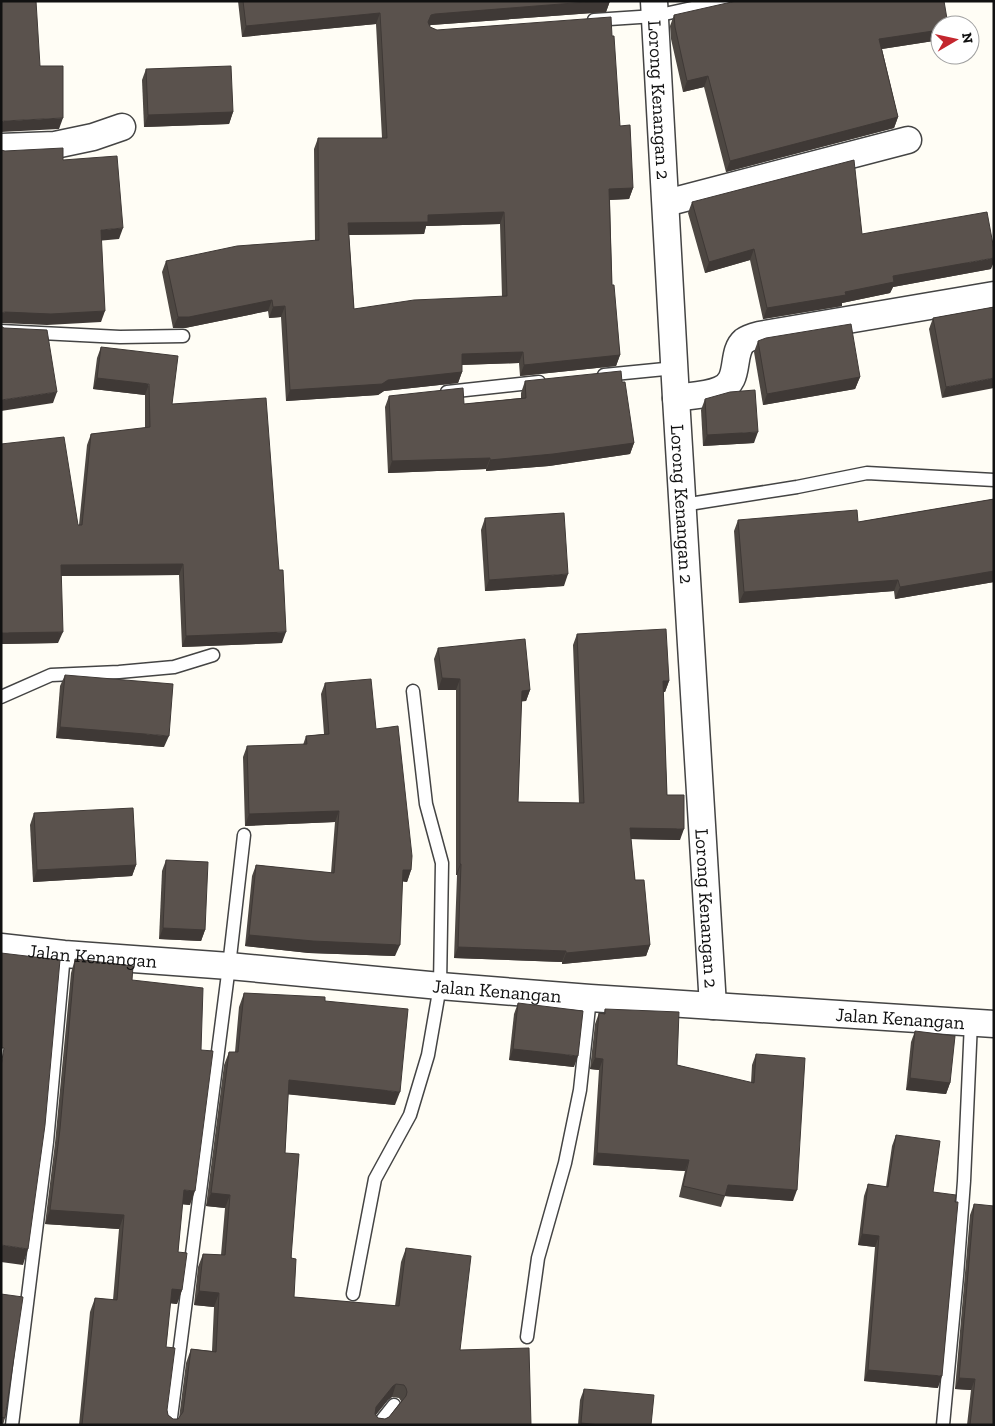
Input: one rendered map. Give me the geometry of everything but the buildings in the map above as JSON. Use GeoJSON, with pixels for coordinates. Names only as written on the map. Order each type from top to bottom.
{"type":"FeatureCollection","features":[{"type":"Feature","properties":{"kind":"street","name":"Lorong Kenangan 2"},"geometry":{"type":"LineString","coordinates":[[655,8],[674,368],[713,1006]]}},
{"type":"Feature","properties":{"kind":"street"},"geometry":{"type":"LineString","coordinates":[[1,147],[55,145],[93,137],[122,127]]}},
{"type":"Feature","properties":{"kind":"street"},"geometry":{"type":"LineString","coordinates":[[666,202],[908,140]]}},
{"type":"Feature","properties":{"kind":"street"},"geometry":{"type":"LineString","coordinates":[[676,398],[720,390],[729,382],[734,373],[739,348],[745,340],[759,335],[994,295]]}},
{"type":"Feature","properties":{"kind":"street","name":"Jalan Kenangan"},"geometry":{"type":"LineString","coordinates":[[1,947],[64,954],[229,966],[590,998],[983,1023]]}},
{"type":"Feature","properties":{"kind":"lane"},"geometry":{"type":"LineString","coordinates":[[578,22],[655,8],[725,1]]}},
{"type":"Feature","properties":{"kind":"lane"},"geometry":{"type":"LineString","coordinates":[[1,331],[120,337],[183,336]]}},
{"type":"Feature","properties":{"kind":"lane"},"geometry":{"type":"LineString","coordinates":[[588,377],[674,368]]}},
{"type":"Feature","properties":{"kind":"lane"},"geometry":{"type":"LineString","coordinates":[[434,394],[549,381]]}},
{"type":"Feature","properties":{"kind":"lane"},"geometry":{"type":"LineString","coordinates":[[683,505],[797,488],[867,473],[994,480]]}},
{"type":"Feature","properties":{"kind":"lane"},"geometry":{"type":"LineString","coordinates":[[1,697],[50,675],[174,667],[213,655]]}},
{"type":"Feature","properties":{"kind":"lane"},"geometry":{"type":"LineString","coordinates":[[353,1294],[375,1179],[410,1115],[428,1055],[440,986],[442,864],[426,804],[413,691]]}},
{"type":"Feature","properties":{"kind":"lane"},"geometry":{"type":"LineString","coordinates":[[170,1425],[244,835]]}},
{"type":"Feature","properties":{"kind":"lane"},"geometry":{"type":"LineString","coordinates":[[12,1425],[47,1142],[64,954]]}},
{"type":"Feature","properties":{"kind":"lane"},"geometry":{"type":"LineString","coordinates":[[527,1337],[538,1258],[565,1163],[580,1090],[590,998]]}},
{"type":"Feature","properties":{"kind":"lane"},"geometry":{"type":"LineString","coordinates":[[943,1425],[964,1181],[983,1023]]}},
{"type":"Feature","properties":{"kind":"lane"},"geometry":{"type":"LineString","coordinates":[[378,1425],[394,1405]]}}]}
